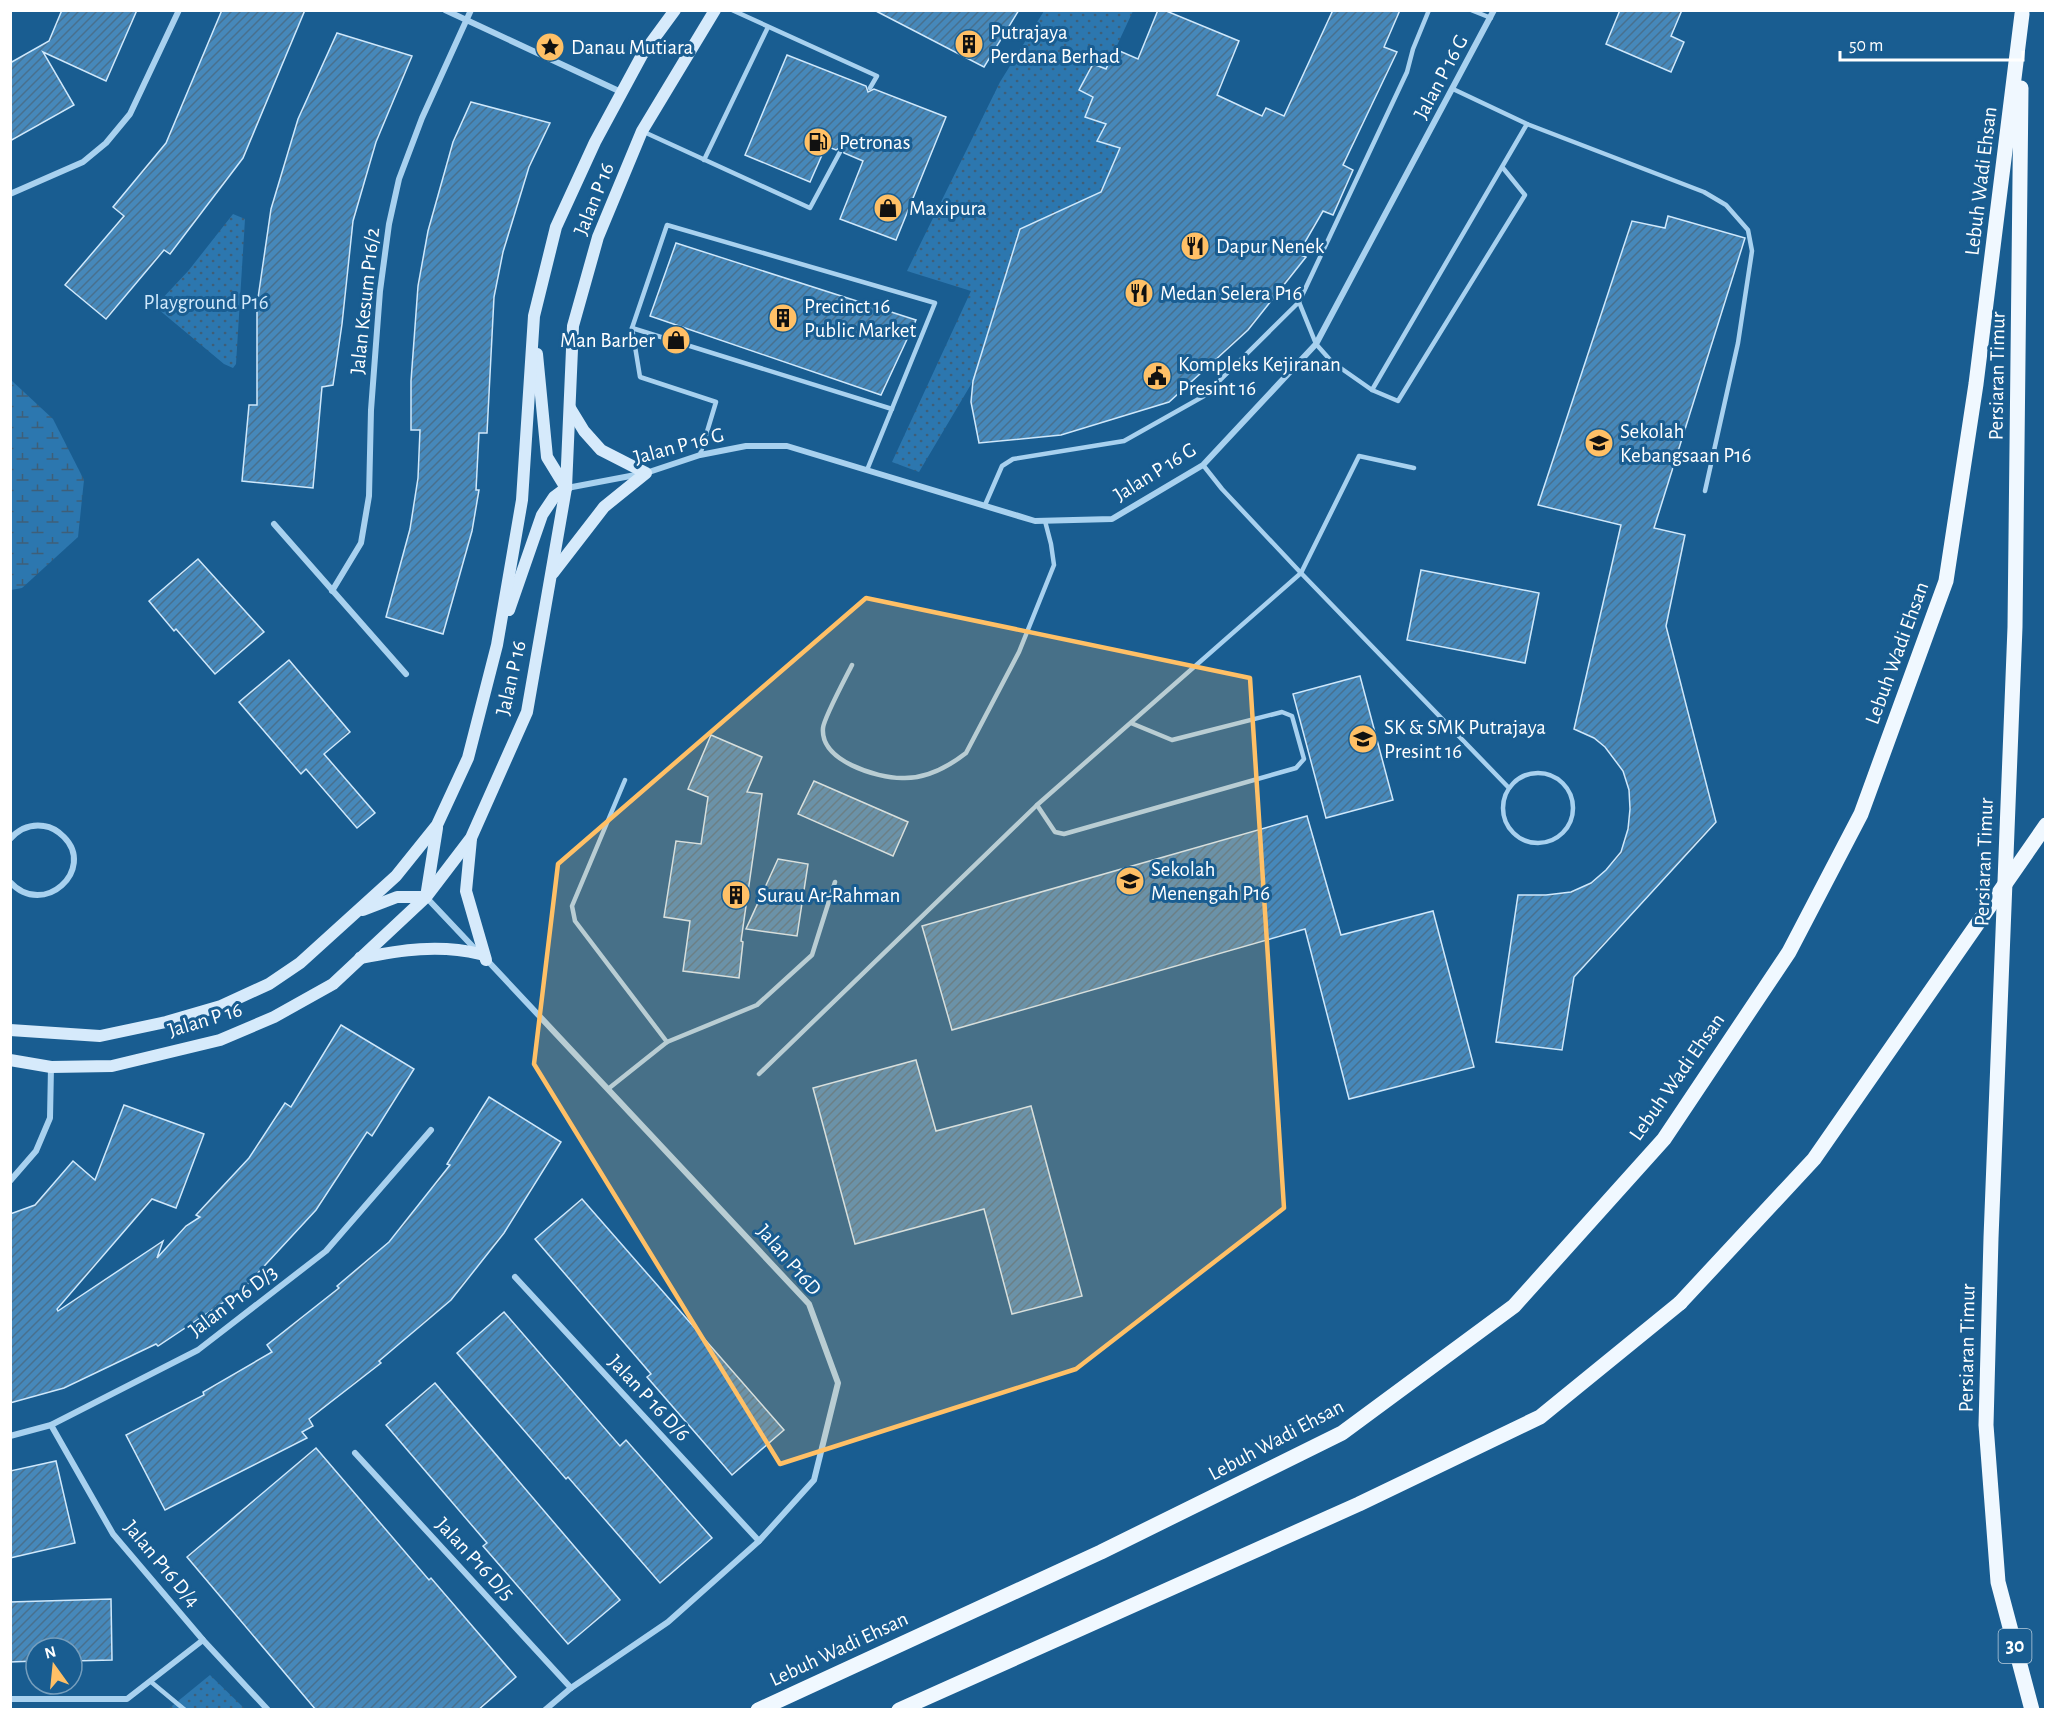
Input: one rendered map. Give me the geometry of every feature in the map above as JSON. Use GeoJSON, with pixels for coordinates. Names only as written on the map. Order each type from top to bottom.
{"type":"FeatureCollection","features":[{"type":"Feature","properties":{"kind":"main road","name":"Persiaran Timur"},"geometry":{"type":"LineString","coordinates":[[2022,12],[2015,627],[1986,1425],[1998,1582],[2032,1710]]}},
{"type":"Feature","properties":{"kind":"main road","name":"Lebuh Wadi Ehsan"},"geometry":{"type":"LineString","coordinates":[[758,1710],[1101,1552],[1342,1433],[1514,1305],[1664,1139],[1789,952],[1861,814],[1946,581],[1976,384],[2022,12]]}},
{"type":"Feature","properties":{"kind":"main road"},"geometry":{"type":"LineString","coordinates":[[899,1710],[1359,1504],[1540,1417],[1680,1302],[1814,1159],[2046,825]]}},
{"type":"Feature","properties":{"kind":"street"},"geometry":{"type":"LineString","coordinates":[[10,194],[83,162],[106,144],[130,114],[179,10]]}},
{"type":"Feature","properties":{"kind":"street"},"geometry":{"type":"LineString","coordinates":[[445,10],[622,93]]}},
{"type":"Feature","properties":{"kind":"street","name":"Jalan Kesum P16/2"},"geometry":{"type":"LineString","coordinates":[[332,591],[361,543],[369,496],[370,410],[380,291],[389,224],[399,179],[422,118],[471,10]]}},
{"type":"Feature","properties":{"kind":"street","name":"Jalan P 16"},"geometry":{"type":"LineString","coordinates":[[10,1030],[100,1036],[166,1022],[221,1006],[269,984],[300,963],[396,876],[437,825],[468,758],[497,645],[522,500],[534,316],[556,227],[595,142],[642,55],[675,10]]}},
{"type":"Feature","properties":{"kind":"street","name":"Jalan P 16"},"geometry":{"type":"LineString","coordinates":[[10,1060],[51,1067],[112,1066],[220,1040],[274,1017],[333,984],[426,897],[471,838],[527,712],[566,488],[573,326],[598,237],[642,131],[716,10]]}},
{"type":"Feature","properties":{"kind":"street","name":"Jalan P 16 G"},"geometry":{"type":"LineString","coordinates":[[566,488],[646,472],[700,455],[746,446],[787,446],[1035,521],[1112,519],[1203,465],[1316,344],[1494,10]]}},
{"type":"Feature","properties":{"kind":"street"},"geometry":{"type":"LineString","coordinates":[[497,645],[542,515],[554,497],[566,488],[548,457],[534,316]]}},
{"type":"Feature","properties":{"kind":"street"},"geometry":{"type":"LineString","coordinates":[[551,575],[603,507],[646,472],[601,450],[584,431],[570,407]]}},
{"type":"Feature","properties":{"kind":"street"},"geometry":{"type":"LineString","coordinates":[[274,524],[406,674]]}},
{"type":"Feature","properties":{"kind":"street"},"geometry":{"type":"LineString","coordinates":[[10,839],[22,829],[34,825],[46,826],[58,831],[67,839],[72,850],[73,861],[66,882],[47,894],[26,893],[10,882]]}},
{"type":"Feature","properties":{"kind":"street"},"geometry":{"type":"LineString","coordinates":[[351,916],[397,897],[426,897],[437,825]]}},
{"type":"Feature","properties":{"kind":"street"},"geometry":{"type":"LineString","coordinates":[[360,958],[406,949],[426,948],[446,948],[483,957],[466,891],[471,838]]}},
{"type":"Feature","properties":{"kind":"street","name":"Jalan P16D"},"geometry":{"type":"LineString","coordinates":[[426,897],[809,1304],[838,1383],[814,1480],[759,1541],[668,1622],[571,1688],[545,1710]]}},
{"type":"Feature","properties":{"kind":"street"},"geometry":{"type":"LineString","coordinates":[[10,1181],[36,1150],[50,1118],[51,1067]]}},
{"type":"Feature","properties":{"kind":"street","name":"Jalan P16 D/3"},"geometry":{"type":"LineString","coordinates":[[10,1436],[51,1425],[198,1350],[326,1251],[431,1130]]}},
{"type":"Feature","properties":{"kind":"street","name":"Jalan P 16 D/6"},"geometry":{"type":"LineString","coordinates":[[515,1277],[759,1541]]}},
{"type":"Feature","properties":{"kind":"street","name":"Jalan P16 D/4"},"geometry":{"type":"LineString","coordinates":[[51,1425],[113,1534],[203,1640],[268,1710]]}},
{"type":"Feature","properties":{"kind":"street","name":"Jalan P16 D/5"},"geometry":{"type":"LineString","coordinates":[[355,1453],[571,1688]]}},
{"type":"Feature","properties":{"kind":"street"},"geometry":{"type":"LineString","coordinates":[[10,1699],[127,1699],[203,1640]]}},
{"type":"Feature","properties":{"kind":"lane"},"geometry":{"type":"LineString","coordinates":[[732,10],[877,76],[870,88]]}},
{"type":"Feature","properties":{"kind":"lane"},"geometry":{"type":"LineString","coordinates":[[985,505],[1002,466],[1013,459],[1124,441],[1204,396],[1299,302],[1407,72],[1413,49],[1429,10]]}},
{"type":"Feature","properties":{"kind":"lane"},"geometry":{"type":"LineString","coordinates":[[1471,10],[1491,18]]}},
{"type":"Feature","properties":{"kind":"lane"},"geometry":{"type":"LineString","coordinates":[[704,160],[768,27]]}},
{"type":"Feature","properties":{"kind":"lane"},"geometry":{"type":"LineString","coordinates":[[1453,90],[1527,124],[1704,192],[1726,205],[1748,230],[1752,251],[1738,343],[1705,491]]}},
{"type":"Feature","properties":{"kind":"lane"},"geometry":{"type":"LineString","coordinates":[[1372,390],[1527,124]]}},
{"type":"Feature","properties":{"kind":"lane"},"geometry":{"type":"LineString","coordinates":[[642,131],[810,208],[840,152]]}},
{"type":"Feature","properties":{"kind":"lane"},"geometry":{"type":"LineString","coordinates":[[1299,302],[1316,344],[1332,362],[1372,390],[1398,401],[1525,195],[1503,168]]}},
{"type":"Feature","properties":{"kind":"lane"},"geometry":{"type":"LineString","coordinates":[[700,455],[716,402],[640,377],[632,328],[668,225],[935,303],[867,470]]}},
{"type":"Feature","properties":{"kind":"lane"},"geometry":{"type":"LineString","coordinates":[[632,328],[892,409]]}},
{"type":"Feature","properties":{"kind":"lane"},"geometry":{"type":"LineString","coordinates":[[759,1074],[1036,805],[1301,573],[1359,456],[1414,468]]}},
{"type":"Feature","properties":{"kind":"lane"},"geometry":{"type":"LineString","coordinates":[[1203,465],[1222,489],[1301,573],[1509,788]]}},
{"type":"Feature","properties":{"kind":"lane"},"geometry":{"type":"LineString","coordinates":[[852,665],[823,727],[824,740],[833,753],[862,771],[903,778],[928,774],[952,764],[966,753],[1019,652],[1053,566],[1052,544],[1046,521]]}},
{"type":"Feature","properties":{"kind":"lane"},"geometry":{"type":"LineString","coordinates":[[1036,805],[1056,832],[1064,834],[1296,768],[1304,759],[1292,716],[1282,712],[1172,740],[1131,723]]}},
{"type":"Feature","properties":{"kind":"lane"},"geometry":{"type":"LineString","coordinates":[[1538,773],[1558,780],[1572,797],[1572,819],[1567,829],[1549,841],[1538,843],[1527,842],[1518,837],[1505,820],[1504,798],[1509,788],[1517,780],[1538,773]]}},
{"type":"Feature","properties":{"kind":"lane"},"geometry":{"type":"LineString","coordinates":[[625,780],[572,906],[575,921],[667,1042]]}},
{"type":"Feature","properties":{"kind":"lane"},"geometry":{"type":"LineString","coordinates":[[608,1089],[667,1042],[757,1005],[812,955],[835,882]]}},
{"type":"Feature","properties":{"kind":"lane"},"geometry":{"type":"LineString","coordinates":[[150,1681],[185,1710]]}},
{"type":"Feature","properties":{"kind":"highlighted area"},"geometry":{"type":"Polygon","coordinates":[[[866,598],[1250,678],[1284,1208],[1076,1369],[780,1464],[534,1064],[558,864],[866,598]]]}},
{"type":"Feature","properties":{"kind":"green space"},"geometry":{"type":"Polygon","coordinates":[[[1044,11],[1133,11],[1106,69],[1092,65],[1079,90],[1093,97],[1085,117],[1106,124],[1097,141],[1121,148],[1101,192],[1020,229],[973,381],[919,472],[892,462],[971,291],[907,271],[1000,82],[1044,11]]]}},
{"type":"Feature","properties":{"kind":"green space","name":"Playground P16"},"geometry":{"type":"Polygon","coordinates":[[[233,214],[245,219],[236,364],[233,368],[224,364],[158,309],[160,301],[189,270],[233,214]]]}},
{"type":"Feature","properties":{"kind":"green space"},"geometry":{"type":"Polygon","coordinates":[[[11,380],[53,419],[84,480],[78,537],[22,588],[11,590],[11,380]]]}},
{"type":"Feature","properties":{"kind":"green space"},"geometry":{"type":"Polygon","coordinates":[[[210,1675],[245,1709],[167,1710],[210,1675]]]}},
{"type":"Feature","properties":{"kind":"building"},"geometry":{"type":"Polygon","coordinates":[[[62,10],[137,10],[106,81],[43,52],[74,105],[10,141],[10,63],[49,41],[62,10]]]}},
{"type":"Feature","properties":{"kind":"building"},"geometry":{"type":"Polygon","coordinates":[[[222,10],[305,10],[243,158],[170,254],[164,250],[106,319],[65,285],[124,216],[113,207],[166,143],[222,10]]]}},
{"type":"Feature","properties":{"kind":"building","name":"Putrajaya Perdana Berhad"},"geometry":{"type":"Polygon","coordinates":[[[874,10],[1019,10],[984,67],[874,10]]]}},
{"type":"Feature","properties":{"kind":"building"},"geometry":{"type":"Polygon","coordinates":[[[1158,10],[1164,10],[1239,41],[1217,95],[1262,116],[1266,108],[1284,116],[1333,10],[1400,10],[1384,47],[1397,52],[1343,165],[1353,170],[1333,215],[1323,211],[1298,254],[1306,257],[1248,330],[1169,402],[1061,435],[979,443],[971,402],[973,381],[1020,229],[1101,192],[1120,148],[1097,141],[1106,124],[1085,117],[1093,97],[1079,90],[1093,64],[1106,69],[1115,49],[1138,59],[1158,10]]]}},
{"type":"Feature","properties":{"kind":"building"},"geometry":{"type":"Polygon","coordinates":[[[1620,10],[1682,10],[1671,36],[1684,42],[1671,72],[1606,44],[1620,10]]]}},
{"type":"Feature","properties":{"kind":"building"},"geometry":{"type":"Polygon","coordinates":[[[337,33],[412,56],[376,142],[353,221],[333,385],[322,387],[313,488],[242,481],[249,405],[257,405],[257,305],[271,209],[298,119],[337,33]]]}},
{"type":"Feature","properties":{"kind":"building"},"geometry":{"type":"Polygon","coordinates":[[[787,55],[866,86],[868,92],[874,89],[946,117],[896,240],[840,219],[863,161],[844,153],[843,148],[836,150],[826,146],[810,182],[745,155],[787,55]]]}},
{"type":"Feature","properties":{"kind":"building"},"geometry":{"type":"Polygon","coordinates":[[[471,102],[550,123],[529,167],[503,252],[494,297],[487,433],[479,433],[476,490],[479,490],[472,531],[443,634],[386,617],[410,529],[418,478],[420,430],[411,430],[411,381],[418,286],[428,231],[453,142],[471,102]]]}},
{"type":"Feature","properties":{"kind":"building"},"geometry":{"type":"Polygon","coordinates":[[[1668,216],[1745,238],[1654,528],[1685,535],[1666,626],[1716,822],[1574,977],[1562,1050],[1496,1042],[1518,895],[1571,892],[1591,883],[1621,852],[1628,829],[1629,790],[1623,771],[1605,747],[1594,738],[1574,729],[1621,525],[1538,505],[1632,221],[1665,228],[1668,216]]]}},
{"type":"Feature","properties":{"kind":"building","name":"Precinct 16 Public Market"},"geometry":{"type":"Polygon","coordinates":[[[676,243],[916,320],[881,395],[650,316],[676,243]]]}},
{"type":"Feature","properties":{"kind":"building"},"geometry":{"type":"Polygon","coordinates":[[[198,559],[264,632],[215,674],[149,601],[198,559]]]}},
{"type":"Feature","properties":{"kind":"building"},"geometry":{"type":"Polygon","coordinates":[[[1421,570],[1539,593],[1525,663],[1407,640],[1421,570]]]}},
{"type":"Feature","properties":{"kind":"building"},"geometry":{"type":"Polygon","coordinates":[[[289,660],[350,732],[324,754],[375,813],[357,828],[306,769],[301,774],[239,702],[289,660]]]}},
{"type":"Feature","properties":{"kind":"building"},"geometry":{"type":"Polygon","coordinates":[[[1360,676],[1393,800],[1326,818],[1293,694],[1360,676]]]}},
{"type":"Feature","properties":{"kind":"building","name":"Surau Ar-Rahman"},"geometry":{"type":"Polygon","coordinates":[[[711,735],[762,757],[747,792],[762,794],[741,941],[743,942],[739,978],[683,971],[690,921],[664,917],[676,841],[701,844],[708,797],[688,789],[711,735]]]}},
{"type":"Feature","properties":{"kind":"building"},"geometry":{"type":"Polygon","coordinates":[[[814,781],[908,822],[893,856],[798,814],[814,781]]]}},
{"type":"Feature","properties":{"kind":"building"},"geometry":{"type":"Polygon","coordinates":[[[1307,816],[1341,935],[1433,911],[1474,1067],[1349,1099],[1305,929],[952,1030],[922,926],[1307,816]]]}},
{"type":"Feature","properties":{"kind":"building"},"geometry":{"type":"Polygon","coordinates":[[[778,859],[808,864],[797,936],[746,929],[778,859]]]}},
{"type":"Feature","properties":{"kind":"building"},"geometry":{"type":"Polygon","coordinates":[[[341,1025],[414,1069],[372,1136],[367,1132],[316,1210],[242,1290],[158,1346],[156,1344],[64,1388],[10,1403],[10,1214],[35,1205],[73,1161],[95,1180],[124,1105],[204,1134],[176,1208],[152,1199],[57,1309],[58,1311],[163,1241],[157,1258],[186,1226],[200,1217],[196,1215],[249,1158],[285,1103],[291,1107],[341,1025]]]}},
{"type":"Feature","properties":{"kind":"building"},"geometry":{"type":"Polygon","coordinates":[[[916,1060],[936,1131],[1031,1106],[1082,1296],[1012,1314],[984,1209],[855,1244],[813,1088],[916,1060]]]}},
{"type":"Feature","properties":{"kind":"building"},"geometry":{"type":"Polygon","coordinates":[[[489,1097],[561,1142],[504,1233],[451,1300],[379,1361],[381,1363],[309,1419],[313,1426],[302,1432],[307,1438],[165,1510],[126,1435],[204,1395],[203,1392],[272,1352],[267,1345],[339,1288],[337,1286],[389,1242],[450,1165],[447,1164],[489,1097]]]}},
{"type":"Feature","properties":{"kind":"building"},"geometry":{"type":"Polygon","coordinates":[[[582,1199],[784,1430],[732,1475],[647,1377],[651,1374],[535,1239],[582,1199]]]}},
{"type":"Feature","properties":{"kind":"building"},"geometry":{"type":"Polygon","coordinates":[[[504,1312],[620,1446],[626,1440],[712,1538],[660,1583],[457,1353],[504,1312]]]}},
{"type":"Feature","properties":{"kind":"building"},"geometry":{"type":"Polygon","coordinates":[[[435,1383],[620,1600],[568,1644],[483,1546],[487,1543],[386,1425],[435,1383]]]}},
{"type":"Feature","properties":{"kind":"building"},"geometry":{"type":"Polygon","coordinates":[[[316,1448],[516,1677],[478,1710],[316,1710],[187,1557],[316,1448]]]}},
{"type":"Feature","properties":{"kind":"building"},"geometry":{"type":"Polygon","coordinates":[[[56,1461],[75,1543],[10,1558],[10,1471],[56,1461]]]}},
{"type":"Feature","properties":{"kind":"building"},"geometry":{"type":"Polygon","coordinates":[[[111,1599],[112,1660],[84,1661],[84,1636],[24,1636],[24,1661],[10,1662],[10,1602],[111,1599]]]}},
{"type":"Feature","properties":{"kind":"place","name":"Putrajaya Perdana Berhad"},"geometry":{"type":"Point","coordinates":[969,44]}},
{"type":"Feature","properties":{"kind":"place","name":"Danau Mutiara"},"geometry":{"type":"Point","coordinates":[550,47]}},
{"type":"Feature","properties":{"kind":"place","name":"Petronas"},"geometry":{"type":"Point","coordinates":[818,142]}},
{"type":"Feature","properties":{"kind":"place","name":"Maxipura"},"geometry":{"type":"Point","coordinates":[888,208]}},
{"type":"Feature","properties":{"kind":"place","name":"Dapur Nenek"},"geometry":{"type":"Point","coordinates":[1195,246]}},
{"type":"Feature","properties":{"kind":"place","name":"Medan Selera P16"},"geometry":{"type":"Point","coordinates":[1139,293]}},
{"type":"Feature","properties":{"kind":"place","name":"Precinct 16 Public Market"},"geometry":{"type":"Point","coordinates":[783,318]}},
{"type":"Feature","properties":{"kind":"place","name":"Man Barber"},"geometry":{"type":"Point","coordinates":[676,340]}},
{"type":"Feature","properties":{"kind":"place","name":"Kompleks Kejiranan Presint 16"},"geometry":{"type":"Point","coordinates":[1157,376]}},
{"type":"Feature","properties":{"kind":"place","name":"Sekolah Kebangsaan P16"},"geometry":{"type":"Point","coordinates":[1599,443]}},
{"type":"Feature","properties":{"kind":"place","name":"SK & SMK Putrajaya Presint 16"},"geometry":{"type":"Point","coordinates":[1363,739]}},
{"type":"Feature","properties":{"kind":"place","name":"Sekolah Menengah P16"},"geometry":{"type":"Point","coordinates":[1130,881]}},
{"type":"Feature","properties":{"kind":"place","name":"Surau Ar-Rahman"},"geometry":{"type":"Point","coordinates":[736,895]}}]}
